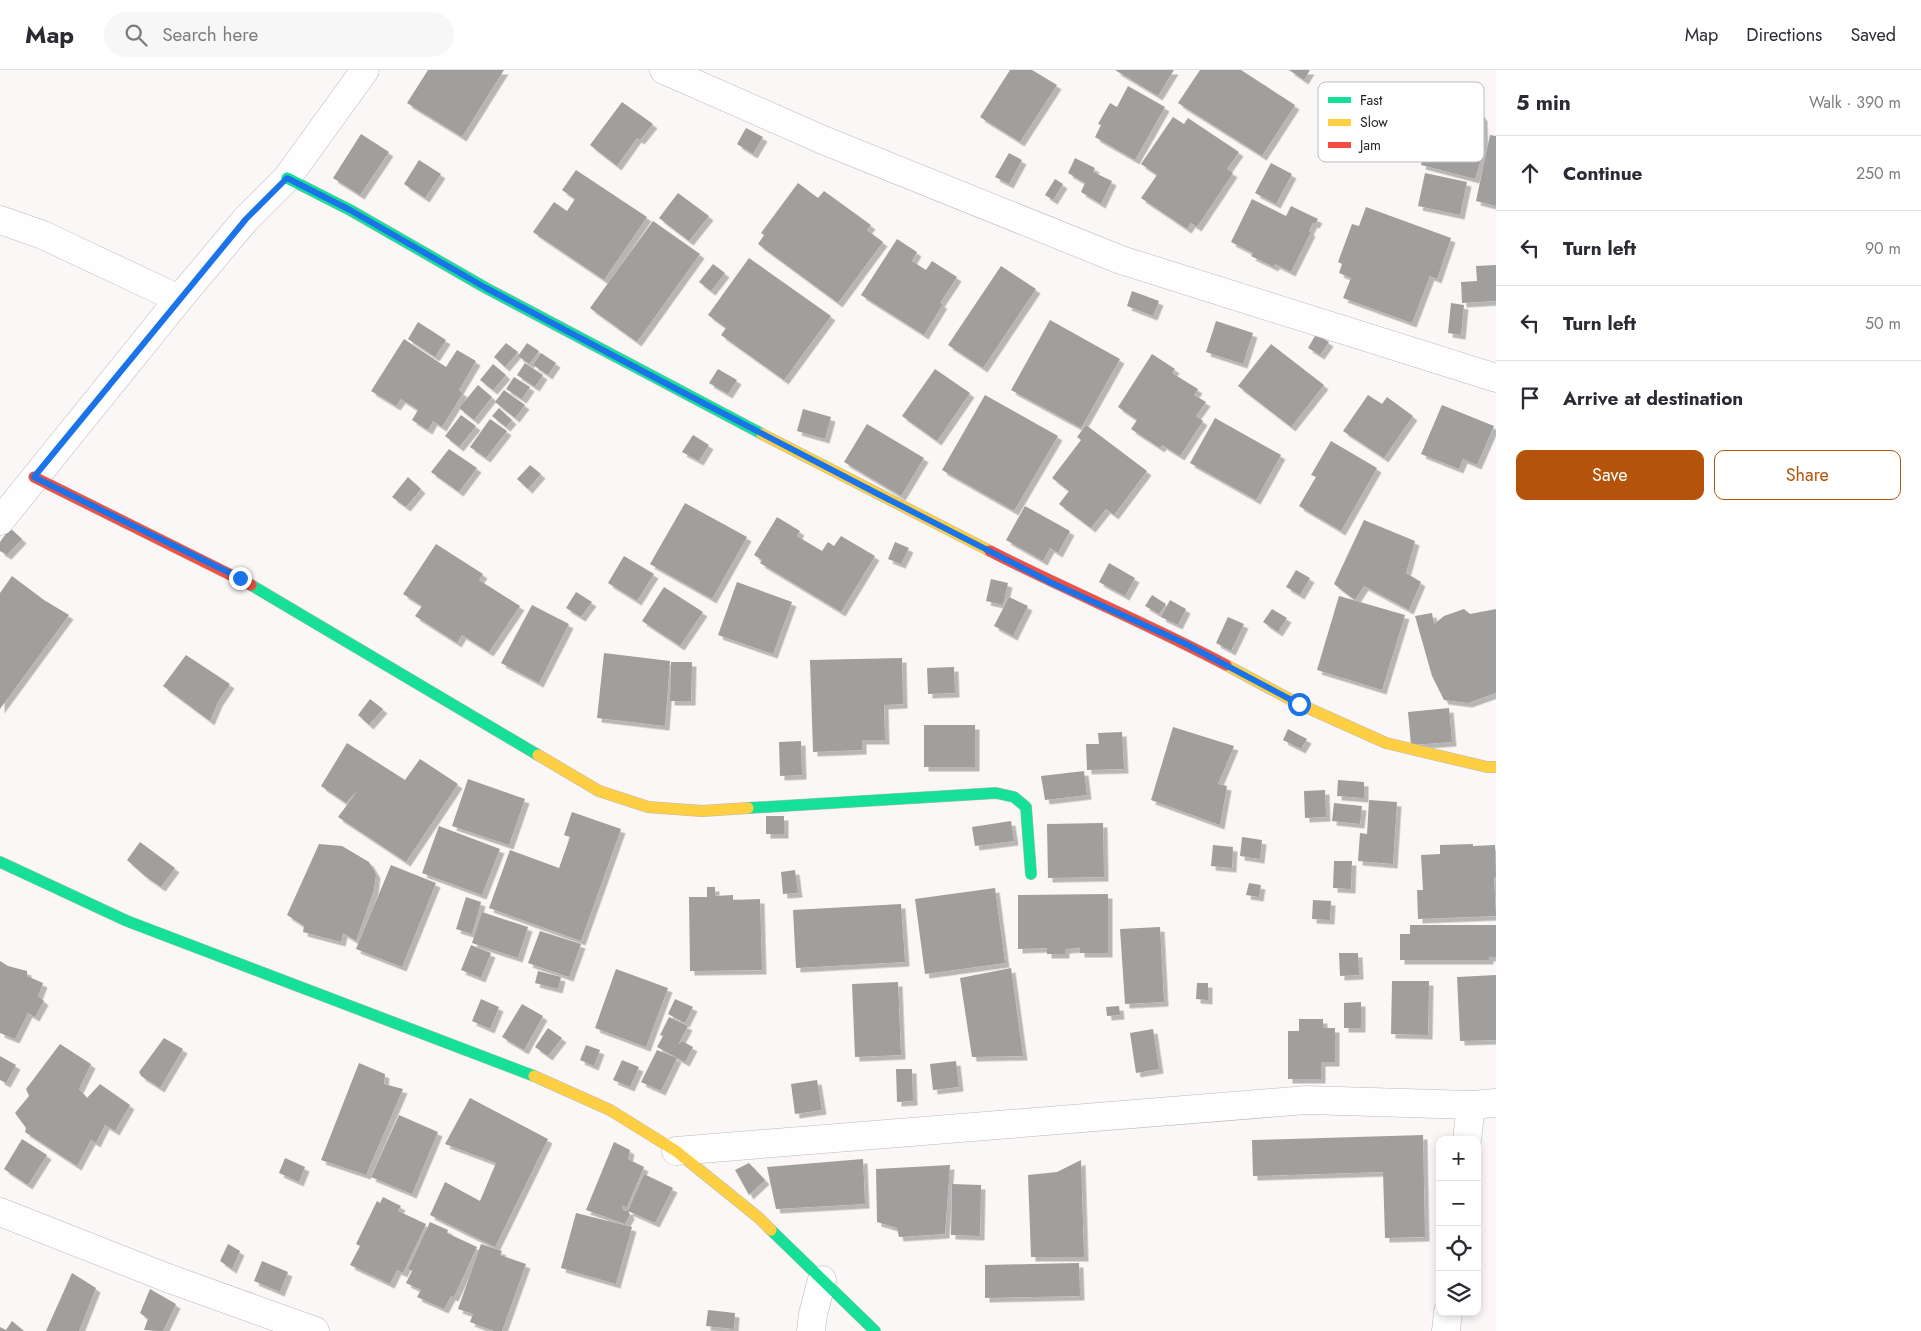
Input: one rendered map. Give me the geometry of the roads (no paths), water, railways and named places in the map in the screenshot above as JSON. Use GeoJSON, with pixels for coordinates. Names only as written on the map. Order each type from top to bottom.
{"type":"FeatureCollection","features":[{"type":"Feature","properties":{"kind":"street"},"geometry":{"type":"LineString","coordinates":[[0,521],[179,299],[246,219],[287,178],[365,70]]}},
{"type":"Feature","properties":{"kind":"street"},"geometry":{"type":"LineString","coordinates":[[664,70],[832,144],[1121,260],[1496,378]]}},
{"type":"Feature","properties":{"kind":"street"},"geometry":{"type":"LineString","coordinates":[[287,178],[350,210],[486,288],[656,379],[1052,583],[1184,643],[1299,704],[1386,743],[1487,767],[1496,767]]}},
{"type":"Feature","properties":{"kind":"street"},"geometry":{"type":"LineString","coordinates":[[0,220],[43,236],[179,299]]}},
{"type":"Feature","properties":{"kind":"street"},"geometry":{"type":"LineString","coordinates":[[34,477],[240,578],[599,791],[648,807],[702,811],[996,793],[1014,797],[1026,807],[1031,874]]}},
{"type":"Feature","properties":{"kind":"street"},"geometry":{"type":"LineString","coordinates":[[0,862],[127,921],[532,1075],[610,1110],[676,1151],[759,1218],[876,1331]]}},
{"type":"Feature","properties":{"kind":"street"},"geometry":{"type":"LineString","coordinates":[[676,1151],[1307,1100],[1483,1104],[1469,1136]]}},
{"type":"Feature","properties":{"kind":"street"},"geometry":{"type":"LineString","coordinates":[[0,1212],[165,1277],[315,1331]]}},
{"type":"Feature","properties":{"kind":"street"},"geometry":{"type":"LineString","coordinates":[[811,1331],[813,1314],[822,1280]]}},
{"type":"Feature","properties":{"kind":"street"},"geometry":{"type":"LineString","coordinates":[[1446,1331],[1448,1316]]}}]}
